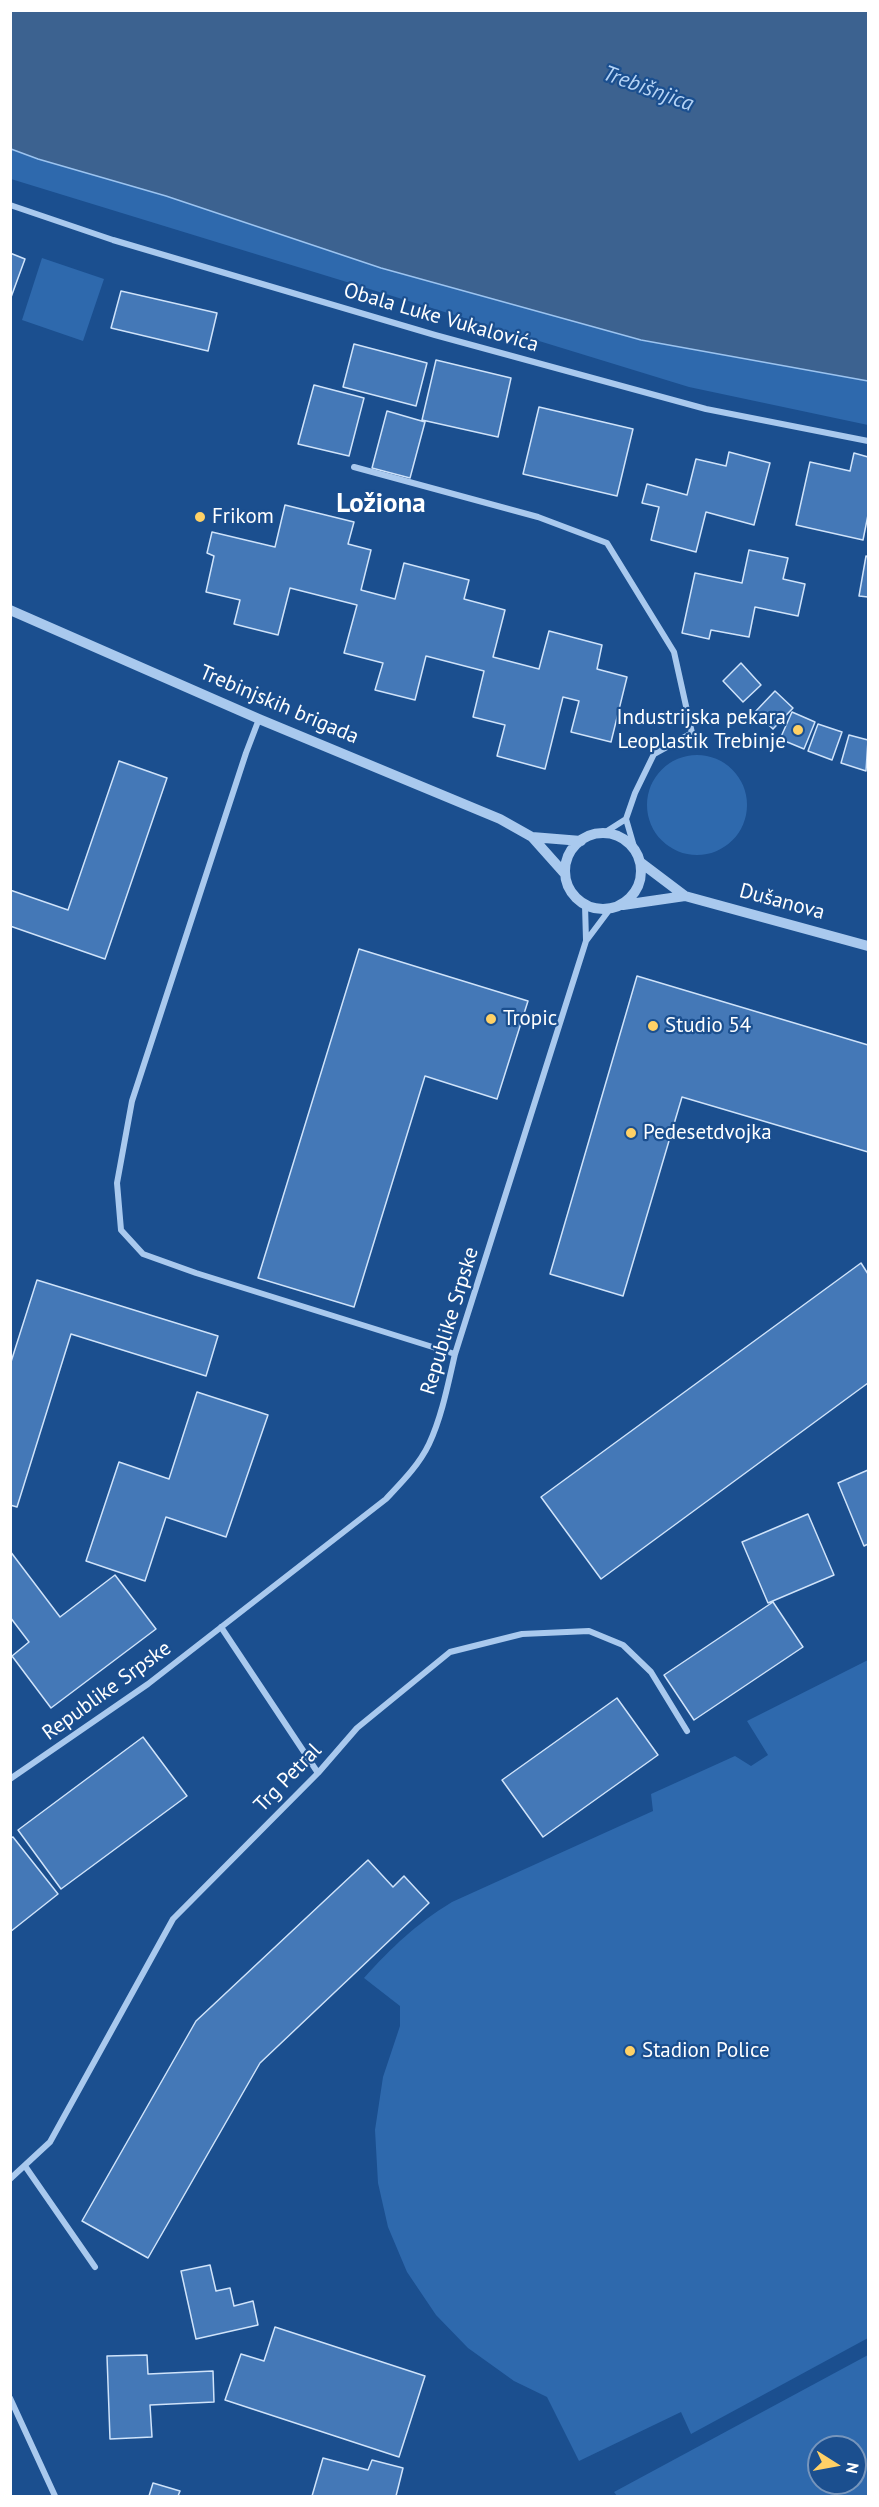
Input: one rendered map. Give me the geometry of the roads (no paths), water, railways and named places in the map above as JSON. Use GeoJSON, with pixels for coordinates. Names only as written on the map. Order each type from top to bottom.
{"type":"FeatureCollection","features":[{"type":"Feature","properties":{"kind":"street","name":"Obala Luke Vukalovića"},"geometry":{"type":"LineString","coordinates":[[10,205],[113,240],[435,335],[695,406],[868,441]]}},
{"type":"Feature","properties":{"kind":"street"},"geometry":{"type":"LineString","coordinates":[[354,467],[538,517],[607,543],[674,652],[692,734],[654,754],[635,793],[626,819],[640,862],[641,874],[638,887],[632,897],[622,905]]}},
{"type":"Feature","properties":{"kind":"street","name":"Trebinjskih brigada"},"geometry":{"type":"LineString","coordinates":[[10,610],[259,719],[500,819],[532,837]]}},
{"type":"Feature","properties":{"kind":"street"},"geometry":{"type":"LineString","coordinates":[[259,719],[132,1101],[117,1183],[121,1230],[144,1254],[196,1274],[455,1354]]}},
{"type":"Feature","properties":{"kind":"street"},"geometry":{"type":"LineString","coordinates":[[604,833],[626,819]]}},
{"type":"Feature","properties":{"kind":"street"},"geometry":{"type":"LineString","coordinates":[[635,850],[616,835],[604,833],[592,835],[581,841],[571,850],[565,874],[568,886],[575,897],[585,905],[597,909],[610,909],[622,905],[686,896]]}},
{"type":"Feature","properties":{"kind":"street"},"geometry":{"type":"LineString","coordinates":[[532,837],[581,841]]}},
{"type":"Feature","properties":{"kind":"street"},"geometry":{"type":"LineString","coordinates":[[532,837],[565,874]]}},
{"type":"Feature","properties":{"kind":"street"},"geometry":{"type":"LineString","coordinates":[[640,862],[686,896]]}},
{"type":"Feature","properties":{"kind":"street","name":"Dušanova"},"geometry":{"type":"LineString","coordinates":[[686,896],[868,946]]}},
{"type":"Feature","properties":{"kind":"street"},"geometry":{"type":"LineString","coordinates":[[585,905],[586,941]]}},
{"type":"Feature","properties":{"kind":"street"},"geometry":{"type":"LineString","coordinates":[[586,941],[610,909]]}},
{"type":"Feature","properties":{"kind":"street","name":"Republike Srpske"},"geometry":{"type":"LineString","coordinates":[[10,1779],[148,1684],[386,1499],[415,1467],[429,1443],[442,1405],[455,1354],[586,941]]}},
{"type":"Feature","properties":{"kind":"street"},"geometry":{"type":"LineString","coordinates":[[221,1627],[318,1773]]}},
{"type":"Feature","properties":{"kind":"street","name":"Trg Petral"},"geometry":{"type":"LineString","coordinates":[[10,2179],[50,2142],[173,1919],[318,1773],[357,1728],[450,1652],[522,1634],[589,1631],[623,1645],[651,1672],[687,1731]]}},
{"type":"Feature","properties":{"kind":"street"},"geometry":{"type":"LineString","coordinates":[[25,2166],[95,2267]]}},
{"type":"Feature","properties":{"kind":"street"},"geometry":{"type":"LineString","coordinates":[[10,2398],[55,2496]]}},
{"type":"Feature","properties":{"kind":"water","name":"Trebišnjica"},"geometry":{"type":"Polygon","coordinates":[[[10,11],[868,11],[868,381],[641,340],[381,268],[166,196],[11,149],[10,11]]]}},
{"type":"Feature","properties":{"kind":"place","name":"Frikom"},"geometry":{"type":"Point","coordinates":[200,517]}},
{"type":"Feature","properties":{"kind":"place","name":"Industrijska pekara Leoplastik Trebinje"},"geometry":{"type":"Point","coordinates":[798,730]}},
{"type":"Feature","properties":{"kind":"place","name":"Tropic"},"geometry":{"type":"Point","coordinates":[491,1019]}},
{"type":"Feature","properties":{"kind":"place","name":"Studio 54"},"geometry":{"type":"Point","coordinates":[653,1026]}},
{"type":"Feature","properties":{"kind":"place","name":"Pedesetdvojka"},"geometry":{"type":"Point","coordinates":[631,1133]}},
{"type":"Feature","properties":{"kind":"place","name":"Stadion Police"},"geometry":{"type":"Point","coordinates":[630,2051]}},
{"type":"Feature","properties":{"kind":"district","name":"Ložiona"},"geometry":{"type":"Point","coordinates":[381,504]}}]}
